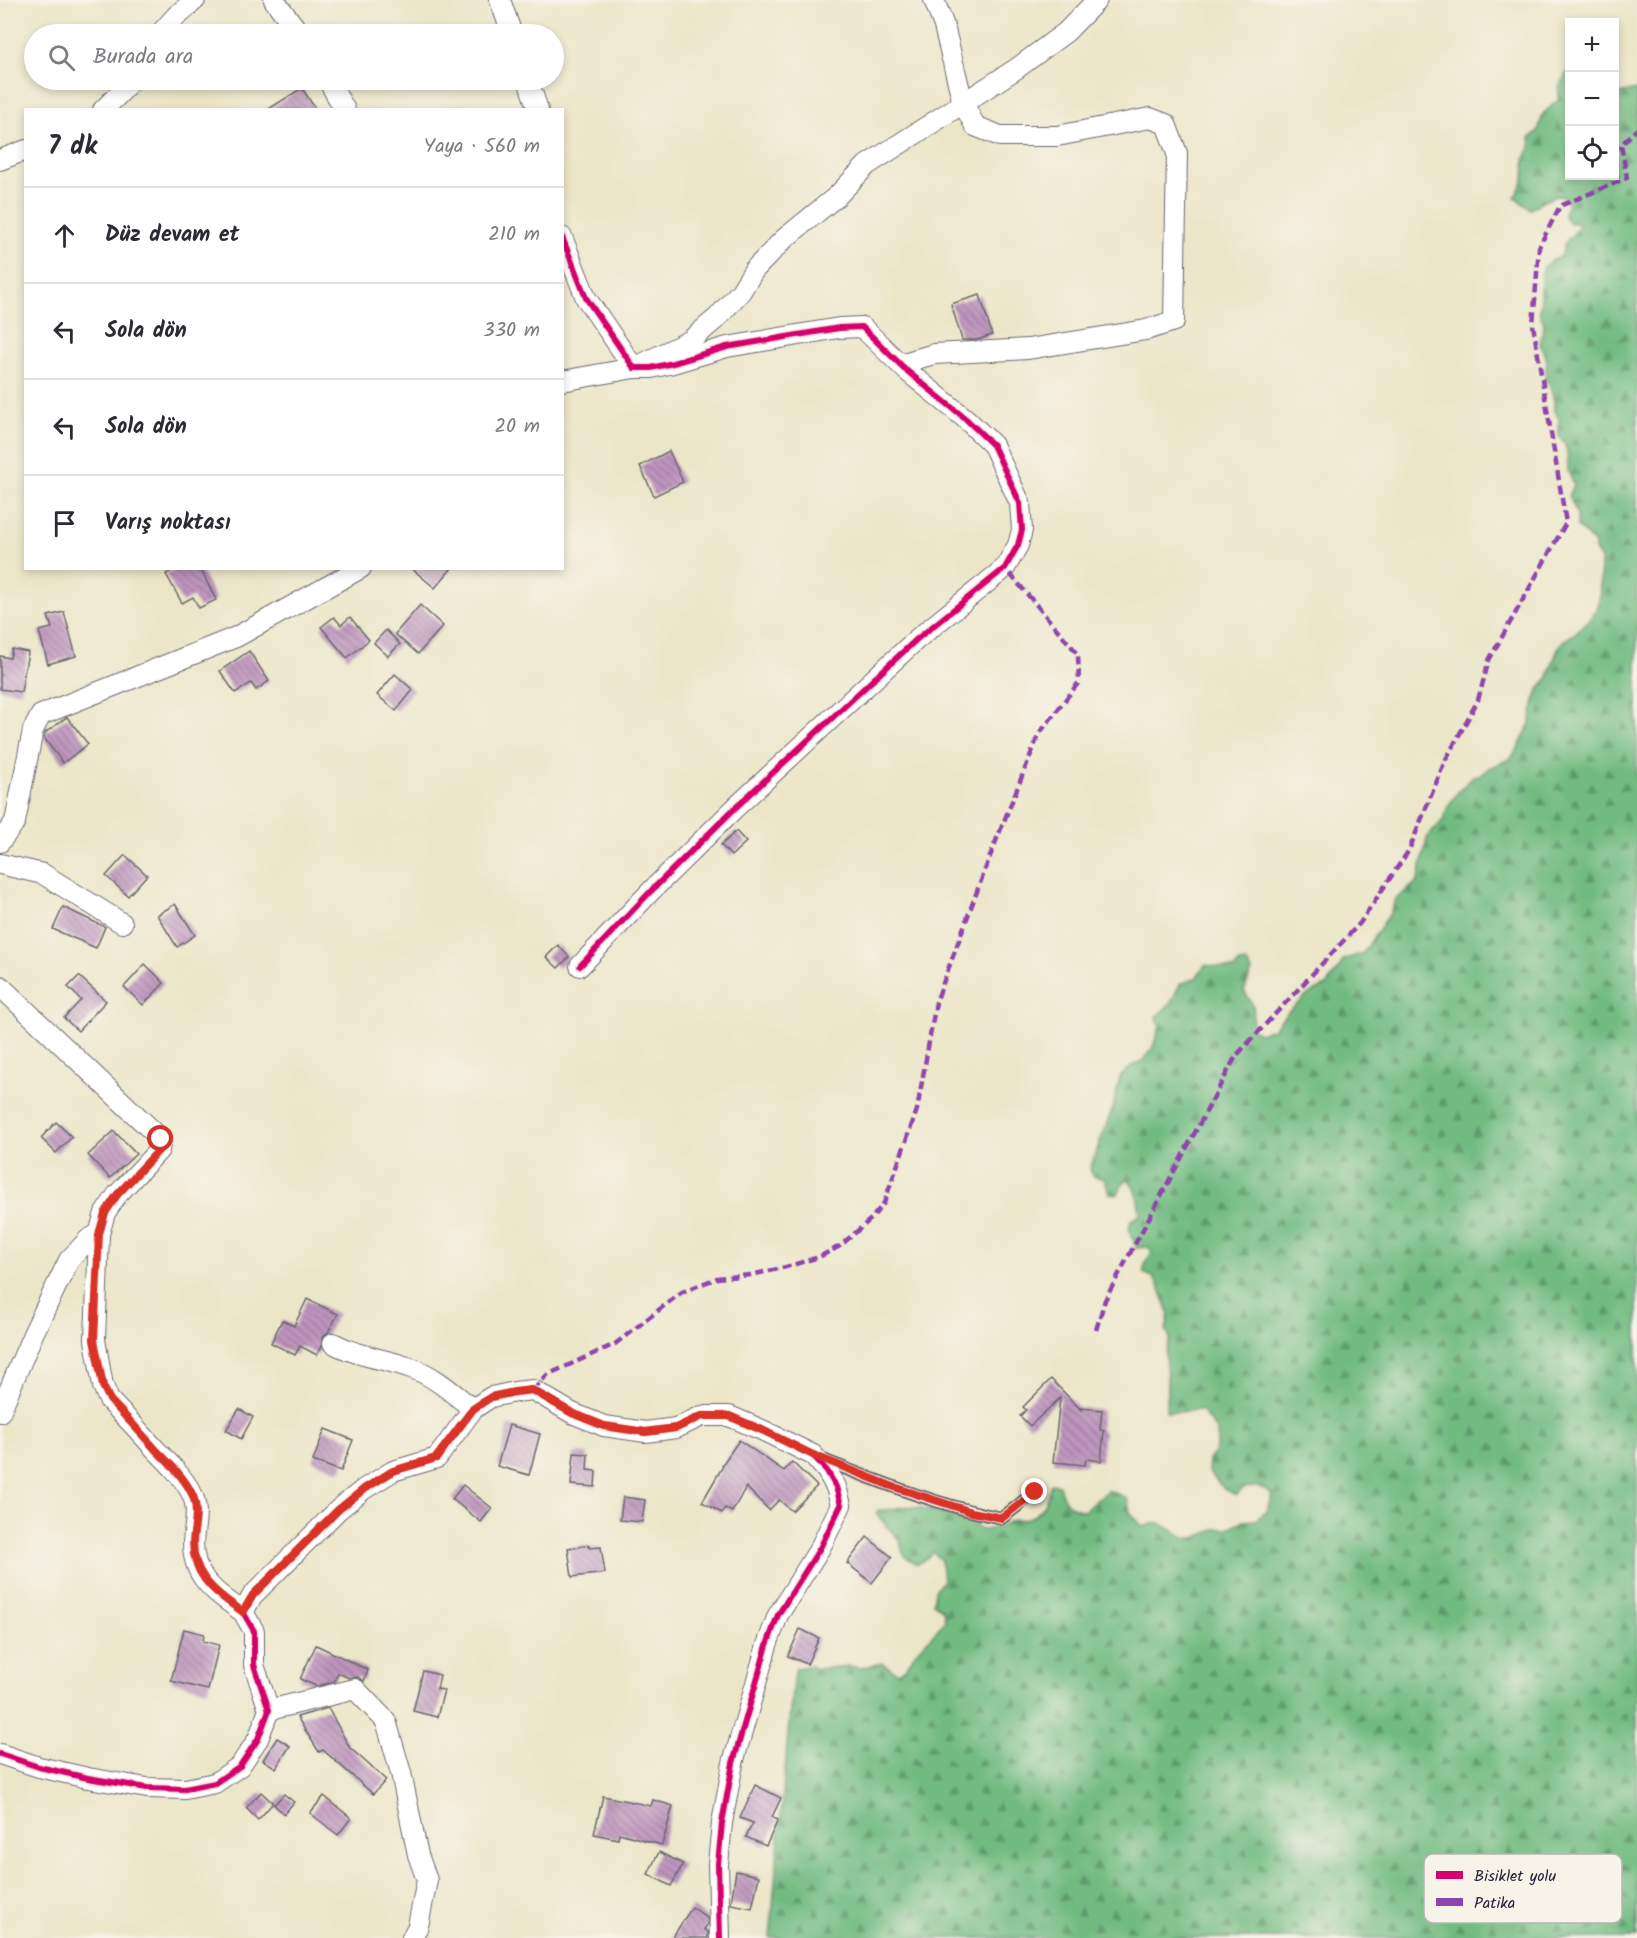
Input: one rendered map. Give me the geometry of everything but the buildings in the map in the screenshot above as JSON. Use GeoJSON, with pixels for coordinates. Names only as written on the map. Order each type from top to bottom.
{"type":"FeatureCollection","features":[{"type":"Feature","properties":{"kind":"street"},"geometry":{"type":"LineString","coordinates":[[169,24],[195,0]]}},
{"type":"Feature","properties":{"kind":"street"},"geometry":{"type":"LineString","coordinates":[[274,0],[292,24]]}},
{"type":"Feature","properties":{"kind":"street"},"geometry":{"type":"LineString","coordinates":[[500,0],[508,24]]}},
{"type":"Feature","properties":{"kind":"street"},"geometry":{"type":"LineString","coordinates":[[900,364],[934,354],[1028,349],[1075,342],[1146,330],[1174,321],[1177,153],[1166,124],[1150,118],[1057,136],[1000,136],[975,126],[963,103],[944,26],[934,0]]}},
{"type":"Feature","properties":{"kind":"street"},"geometry":{"type":"LineString","coordinates":[[634,368],[691,340],[717,318],[741,291],[754,270],[784,239],[837,196],[867,165],[1016,69],[1066,32],[1097,0]]}},
{"type":"Feature","properties":{"kind":"street"},"geometry":{"type":"LineString","coordinates":[[105,108],[123,90]]}},
{"type":"Feature","properties":{"kind":"street"},"geometry":{"type":"LineString","coordinates":[[334,90],[344,108]]}},
{"type":"Feature","properties":{"kind":"street"},"geometry":{"type":"LineString","coordinates":[[531,90],[537,108]]}},
{"type":"Feature","properties":{"kind":"street"},"geometry":{"type":"LineString","coordinates":[[0,160],[24,151]]}},
{"type":"Feature","properties":{"kind":"street"},"geometry":{"type":"LineString","coordinates":[[564,242],[586,298],[634,368]]}},
{"type":"Feature","properties":{"kind":"street"},"geometry":{"type":"LineString","coordinates":[[564,381],[634,368],[651,368],[727,347],[839,328],[862,327],[900,364],[966,419],[993,445],[1020,503],[1022,530],[1018,545],[1005,567],[917,639],[735,808],[651,891],[580,966]]}},
{"type":"Feature","properties":{"kind":"street"},"geometry":{"type":"LineString","coordinates":[[0,842],[15,822],[33,730],[41,715],[236,637],[357,570]]}},
{"type":"Feature","properties":{"kind":"street"},"geometry":{"type":"LineString","coordinates":[[0,864],[43,874],[123,923]]}},
{"type":"Feature","properties":{"kind":"street"},"geometry":{"type":"LineString","coordinates":[[0,986],[161,1139],[159,1150],[117,1195],[105,1213],[99,1234],[94,1340],[103,1386],[110,1400],[183,1478],[193,1495],[196,1515],[193,1538],[197,1568],[216,1593],[243,1612],[254,1631],[254,1665],[269,1710],[258,1739],[240,1766],[215,1783],[185,1789],[147,1788],[88,1778],[0,1754]]}},
{"type":"Feature","properties":{"kind":"street"},"geometry":{"type":"LineString","coordinates":[[0,1412],[33,1334],[69,1260],[89,1239],[99,1234]]}},
{"type":"Feature","properties":{"kind":"street"},"geometry":{"type":"LineString","coordinates":[[333,1343],[363,1356],[414,1369],[449,1390],[473,1409]]}},
{"type":"Feature","properties":{"kind":"street"},"geometry":{"type":"LineString","coordinates":[[243,1612],[253,1595],[338,1510],[364,1489],[393,1471],[436,1458],[473,1409],[491,1397],[532,1390],[572,1413],[604,1426],[645,1432],[676,1428],[702,1416],[729,1416],[813,1455],[827,1471],[836,1487],[841,1505],[820,1548],[778,1616],[766,1645],[733,1763],[722,1823],[718,1864],[720,1938]]}},
{"type":"Feature","properties":{"kind":"street"},"geometry":{"type":"LineString","coordinates":[[269,1710],[356,1689],[386,1721],[401,1773],[418,1855],[427,1880],[418,1926],[412,1938]]}},
{"type":"Feature","properties":{"kind":"lane"},"geometry":{"type":"LineString","coordinates":[[813,1455],[891,1486],[972,1512],[1002,1518],[1035,1492]]}},
{"type":"Feature","properties":{"kind":"green space"},"geometry":{"type":"Polygon","coordinates":[[[1565,77],[1565,180],[1619,180],[1619,94],[1637,90],[1637,1938],[770,1938],[795,1668],[850,1666],[860,1668],[882,1663],[898,1673],[907,1666],[916,1652],[945,1620],[943,1610],[933,1602],[935,1590],[943,1581],[941,1560],[933,1552],[917,1564],[904,1556],[899,1540],[876,1514],[878,1510],[901,1507],[919,1508],[943,1513],[975,1525],[981,1530],[986,1530],[1036,1514],[1046,1501],[1051,1483],[1059,1485],[1067,1503],[1078,1509],[1084,1511],[1108,1490],[1127,1498],[1130,1512],[1143,1527],[1158,1522],[1184,1537],[1194,1538],[1217,1529],[1226,1529],[1243,1521],[1256,1520],[1267,1510],[1272,1495],[1265,1489],[1243,1488],[1237,1495],[1223,1487],[1208,1472],[1209,1459],[1216,1446],[1217,1434],[1202,1410],[1166,1411],[1168,1389],[1165,1354],[1170,1338],[1166,1330],[1169,1314],[1159,1286],[1153,1277],[1143,1273],[1146,1261],[1152,1253],[1149,1247],[1136,1248],[1129,1228],[1131,1220],[1140,1215],[1137,1196],[1128,1179],[1123,1183],[1118,1194],[1110,1194],[1105,1179],[1093,1176],[1090,1169],[1114,1104],[1120,1077],[1132,1066],[1142,1061],[1152,1049],[1160,1027],[1156,1017],[1170,1004],[1180,984],[1196,978],[1205,965],[1234,969],[1240,963],[1246,962],[1252,971],[1244,991],[1254,1009],[1252,1029],[1260,1033],[1273,1029],[1309,994],[1326,986],[1343,960],[1363,953],[1389,915],[1396,899],[1418,881],[1427,838],[1443,820],[1448,806],[1458,792],[1473,776],[1479,776],[1489,768],[1510,759],[1519,747],[1530,723],[1536,695],[1547,679],[1559,646],[1590,619],[1599,604],[1601,559],[1595,550],[1595,544],[1577,527],[1577,514],[1569,496],[1574,485],[1568,470],[1566,448],[1559,437],[1559,418],[1554,411],[1549,383],[1545,380],[1547,360],[1540,345],[1544,322],[1540,313],[1542,274],[1547,264],[1561,257],[1565,243],[1579,227],[1577,223],[1569,223],[1565,219],[1564,213],[1568,205],[1566,197],[1552,197],[1530,209],[1515,197],[1524,180],[1525,158],[1531,145],[1530,138],[1538,131],[1543,114],[1559,99],[1559,88],[1565,77]]]}},
{"type":"Feature","properties":{"kind":"marked path"},"geometry":{"type":"LineString","coordinates":[[1096,1330],[1105,1300],[1236,1056],[1360,923],[1409,850],[1445,761],[1478,700],[1489,660],[1566,523],[1533,325],[1539,247],[1560,206],[1627,178],[1621,145],[1637,129]]}},
{"type":"Feature","properties":{"kind":"marked path"},"geometry":{"type":"LineString","coordinates":[[533,1390],[547,1375],[615,1344],[682,1292],[717,1278],[751,1275],[786,1267],[819,1257],[840,1246],[871,1219],[884,1203],[917,1110],[936,1002],[992,851],[1039,734],[1079,682],[1078,654],[1005,568]]}},
{"type":"Feature","properties":{"kind":"cycle path"},"geometry":{"type":"LineString","coordinates":[[564,242],[586,298],[634,368],[651,368],[727,347],[839,328],[862,327],[907,371],[966,419],[993,445],[1020,503],[1022,530],[1018,545],[1005,568],[917,639],[735,808],[651,891],[580,966]]}},
{"type":"Feature","properties":{"kind":"cycle path"},"geometry":{"type":"LineString","coordinates":[[0,1754],[39,1767],[147,1788],[185,1789],[215,1783],[240,1766],[258,1739],[269,1710],[254,1665],[254,1631],[243,1612],[253,1595],[338,1510],[364,1489],[393,1471],[437,1458],[473,1409],[491,1397],[533,1390],[572,1413],[604,1426],[646,1432],[676,1428],[702,1416],[729,1416],[813,1455],[827,1471],[836,1487],[841,1505],[820,1548],[778,1615],[733,1763],[722,1823],[718,1864],[720,1938]]}},
{"type":"Feature","properties":{"kind":"route"},"geometry":{"type":"LineString","coordinates":[[161,1139],[159,1150],[117,1195],[105,1213],[99,1234],[94,1340],[103,1386],[110,1400],[183,1478],[193,1495],[196,1515],[193,1538],[197,1568],[216,1593],[243,1612],[253,1595],[338,1510],[364,1489],[393,1471],[436,1458],[473,1409],[491,1397],[515,1392],[532,1390],[572,1413],[604,1426],[645,1432],[676,1428],[702,1416],[729,1416],[813,1455],[891,1486],[972,1512],[1002,1518],[1035,1492]]}}]}
